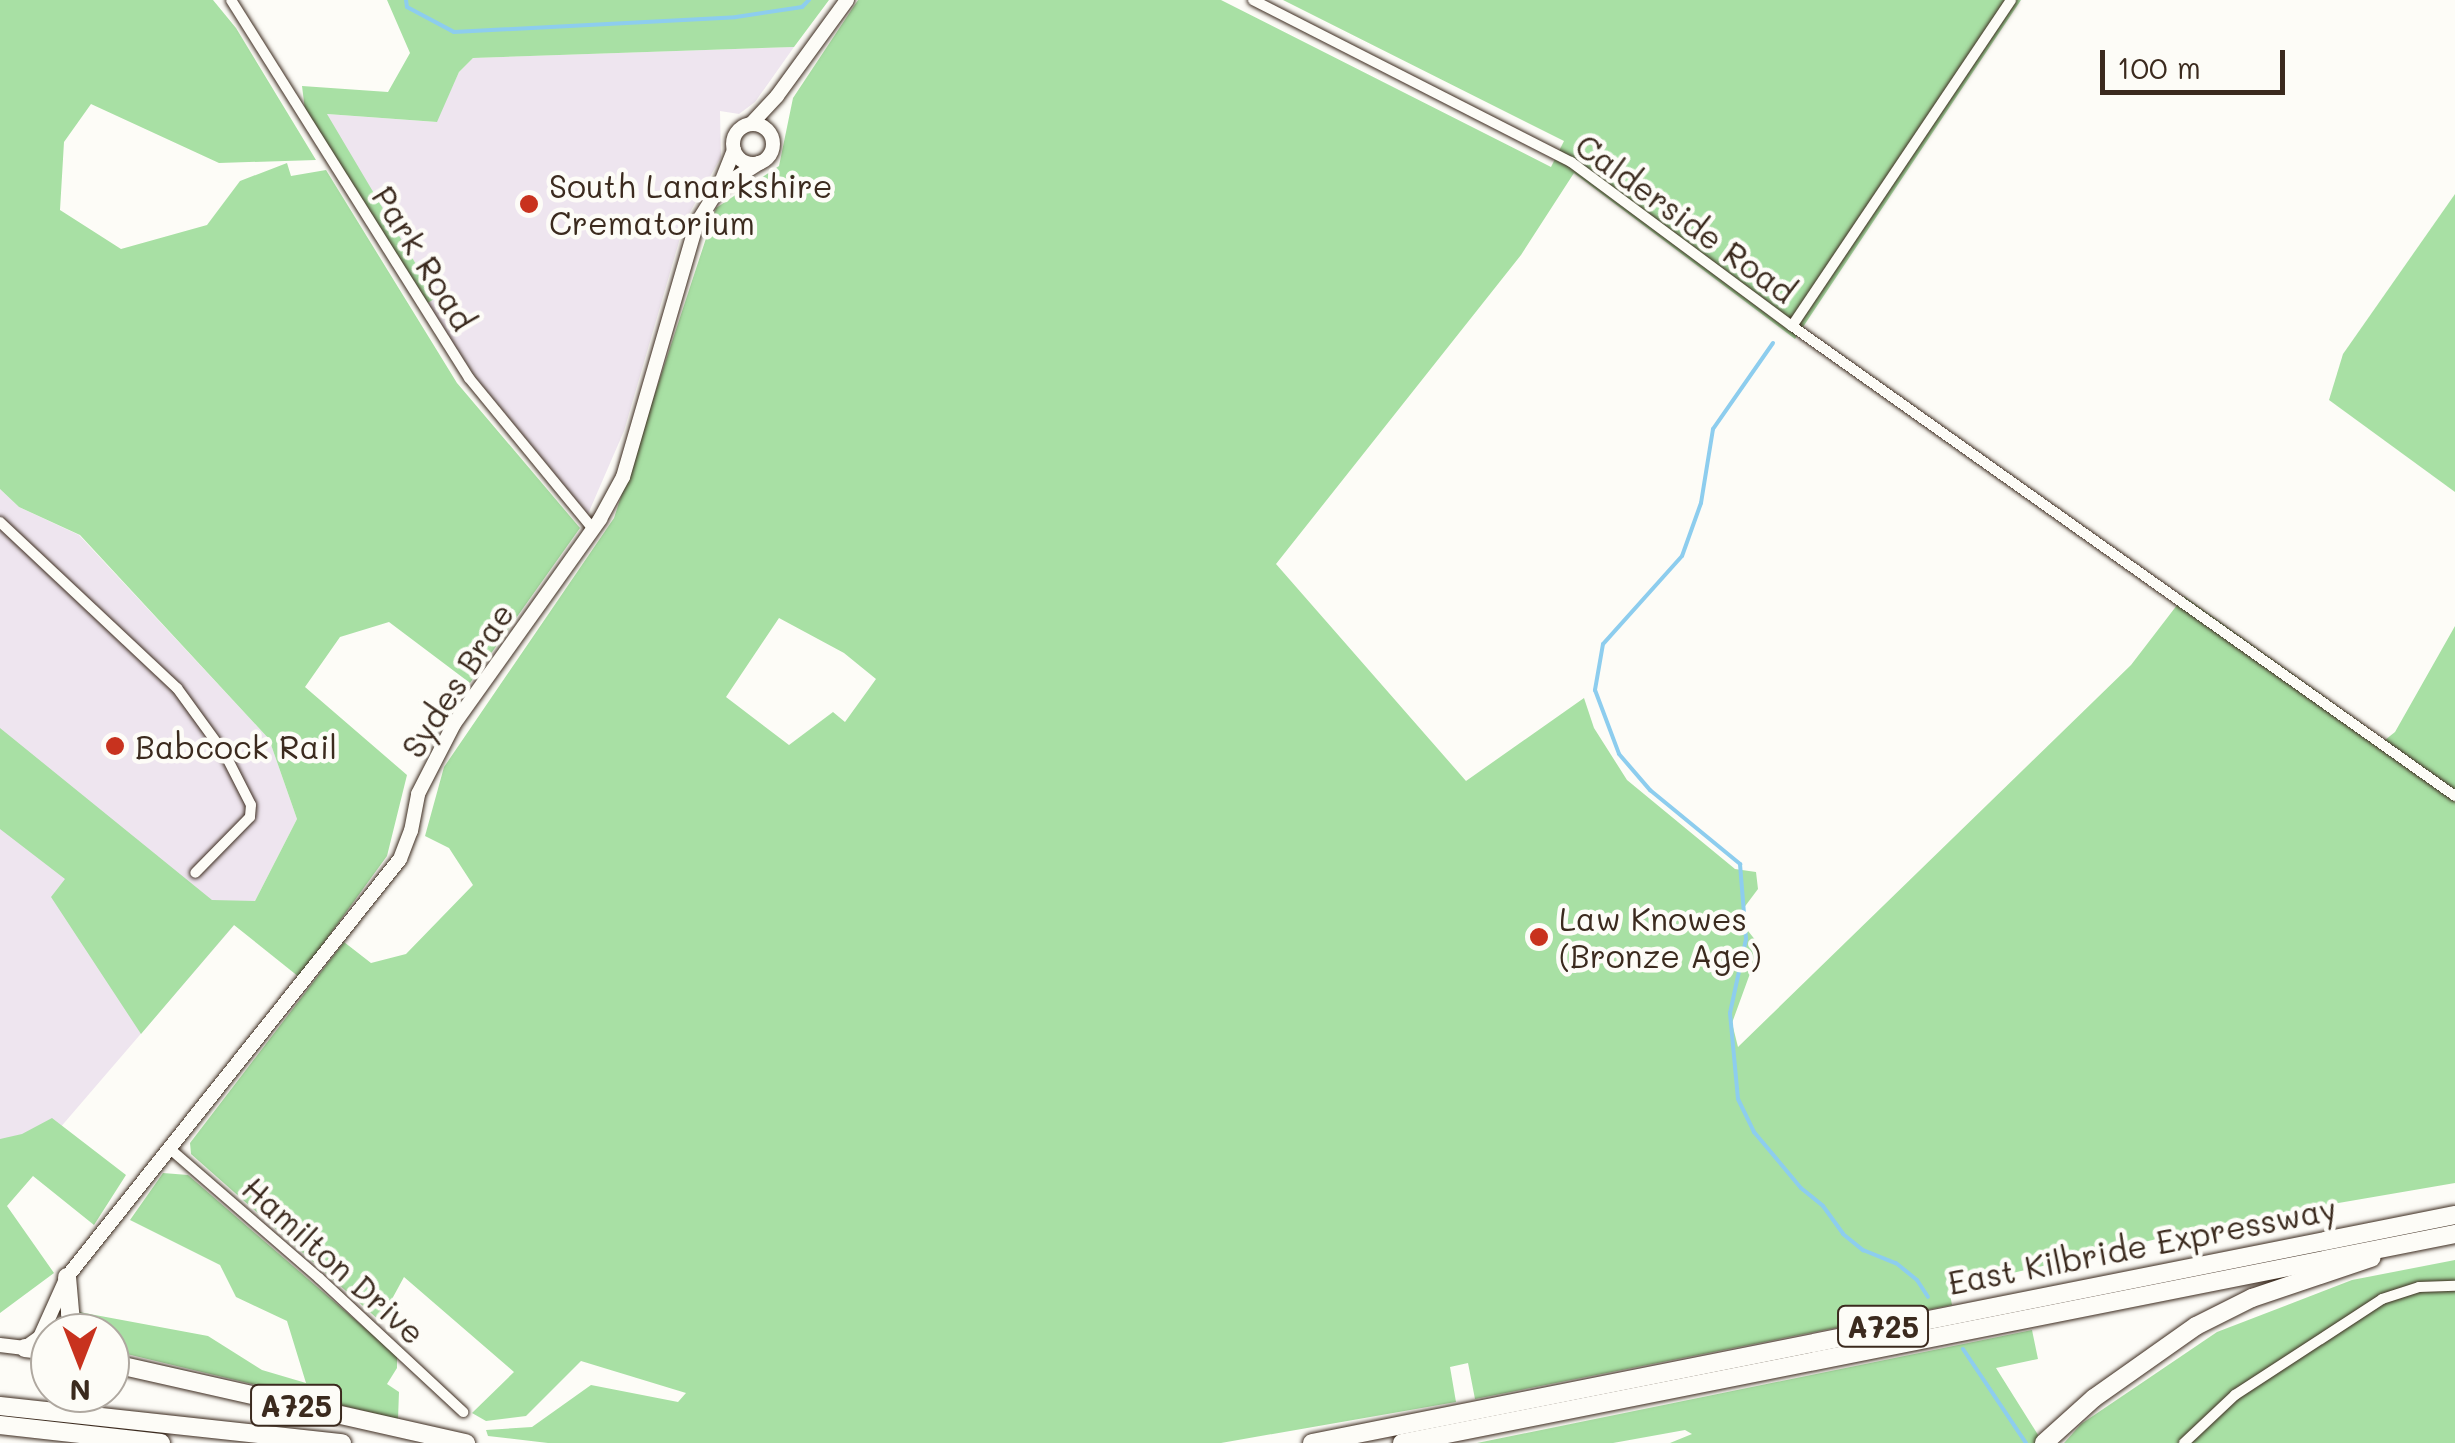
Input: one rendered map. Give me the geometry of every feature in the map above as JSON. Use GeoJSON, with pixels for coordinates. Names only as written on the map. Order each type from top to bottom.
{"type":"FeatureCollection","features":[{"type":"Feature","properties":{"kind":"highway","name":"East Kilbride Expressway"},"geometry":{"type":"LineString","coordinates":[[1312,1443],[2455,1215]]}},
{"type":"Feature","properties":{"kind":"highway","name":"East Kilbride Expressway"},"geometry":{"type":"LineString","coordinates":[[1402,1443],[2455,1234]]}},
{"type":"Feature","properties":{"kind":"highway"},"geometry":{"type":"LineString","coordinates":[[2044,1443],[2094,1398],[2196,1326],[2252,1298],[2433,1238]]}},
{"type":"Feature","properties":{"kind":"highway"},"geometry":{"type":"LineString","coordinates":[[67,1277],[70,1313]]}},
{"type":"Feature","properties":{"kind":"highway"},"geometry":{"type":"LineString","coordinates":[[25,1348],[30,1349]]}},
{"type":"Feature","properties":{"kind":"highway","name":"A725"},"geometry":{"type":"LineString","coordinates":[[130,1366],[466,1443]]}},
{"type":"Feature","properties":{"kind":"highway","name":"A725"},"geometry":{"type":"LineString","coordinates":[[0,1406],[342,1443]]}},
{"type":"Feature","properties":{"kind":"highway"},"geometry":{"type":"LineString","coordinates":[[0,1426],[161,1443]]}},
{"type":"Feature","properties":{"kind":"street","name":"Park Road"},"geometry":{"type":"LineString","coordinates":[[231,0],[469,378],[593,529]]}},
{"type":"Feature","properties":{"kind":"street"},"geometry":{"type":"LineString","coordinates":[[760,162],[742,160],[734,150],[736,133],[751,124],[778,96],[847,0]]}},
{"type":"Feature","properties":{"kind":"street","name":"Calderside Road"},"geometry":{"type":"LineString","coordinates":[[1253,0],[1571,162],[1792,326],[2011,0]]}},
{"type":"Feature","properties":{"kind":"street"},"geometry":{"type":"LineString","coordinates":[[718,190],[770,154],[778,96]]}},
{"type":"Feature","properties":{"kind":"street"},"geometry":{"type":"LineString","coordinates":[[751,124],[766,129],[773,142]]}},
{"type":"Feature","properties":{"kind":"street","name":"Sydes Brae"},"geometry":{"type":"LineString","coordinates":[[25,1348],[45,1331],[67,1277],[400,860],[412,831],[418,794],[454,724],[593,529],[622,477],[697,222],[718,190],[734,150]]}},
{"type":"Feature","properties":{"kind":"street"},"geometry":{"type":"LineString","coordinates":[[1792,326],[2455,796]]}},
{"type":"Feature","properties":{"kind":"street"},"geometry":{"type":"LineString","coordinates":[[0,522],[177,688],[224,754],[251,806],[250,816],[195,873]]}},
{"type":"Feature","properties":{"kind":"street","name":"Hamilton Drive"},"geometry":{"type":"LineString","coordinates":[[169,1148],[319,1278],[463,1412]]}},
{"type":"Feature","properties":{"kind":"street"},"geometry":{"type":"LineString","coordinates":[[2184,1443],[2236,1394],[2382,1299],[2419,1287],[2455,1286]]}},
{"type":"Feature","properties":{"kind":"street"},"geometry":{"type":"LineString","coordinates":[[0,1345],[25,1348]]}},
{"type":"Feature","properties":{"kind":"shaded area","name":"South Lanarkshire Crematorium"},"geometry":{"type":"Polygon","coordinates":[[[794,47],[755,102],[739,114],[720,111],[721,157],[685,221],[624,431],[588,514],[477,379],[426,304],[436,298],[326,114],[436,122],[459,72],[473,58],[794,47]]]}},
{"type":"Feature","properties":{"kind":"shaded area"},"geometry":{"type":"Polygon","coordinates":[[[0,489],[19,507],[79,535],[269,739],[297,819],[255,901],[59,1129],[0,1164],[0,489]]]}},
{"type":"Feature","properties":{"kind":"green space"},"geometry":{"type":"Polygon","coordinates":[[[0,0],[213,0],[236,28],[316,160],[219,163],[91,104],[64,142],[60,210],[121,249],[207,225],[240,181],[287,163],[291,176],[326,170],[457,383],[580,528],[470,683],[389,622],[340,637],[305,687],[407,775],[387,856],[299,977],[234,925],[141,1034],[51,897],[65,879],[0,829],[0,728],[212,900],[255,901],[297,819],[269,739],[80,535],[19,507],[0,489],[0,0]]]}},
{"type":"Feature","properties":{"kind":"green space"},"geometry":{"type":"Polygon","coordinates":[[[387,0],[829,0],[794,47],[473,58],[459,72],[437,122],[327,114],[436,298],[426,304],[305,110],[302,86],[388,92],[410,53],[387,0]]]}},
{"type":"Feature","properties":{"kind":"green space"},"geometry":{"type":"Polygon","coordinates":[[[858,0],[1221,0],[1551,167],[1564,141],[1283,0],[2021,0],[1795,339],[1574,173],[1521,255],[1276,564],[1466,781],[1584,698],[1594,728],[1627,780],[1735,869],[1756,872],[1758,889],[1737,917],[1760,946],[1732,1023],[1738,1047],[2131,665],[2184,596],[2385,740],[2395,732],[2455,626],[2455,1183],[2233,1221],[1949,1288],[1952,1305],[1475,1399],[1468,1363],[1450,1367],[1456,1402],[1221,1443],[548,1443],[488,1436],[486,1430],[532,1427],[591,1385],[678,1402],[686,1393],[581,1361],[526,1416],[486,1421],[472,1413],[514,1372],[404,1277],[380,1321],[191,1154],[190,1143],[344,942],[371,963],[406,954],[473,885],[449,848],[425,836],[444,767],[614,518],[716,208],[779,166],[793,98],[858,0]],[[779,618],[726,697],[789,745],[833,712],[845,722],[876,679],[844,653],[779,618]]]}},
{"type":"Feature","properties":{"kind":"green space"},"geometry":{"type":"Polygon","coordinates":[[[2455,194],[2455,492],[2329,400],[2343,354],[2455,194]]]}},
{"type":"Feature","properties":{"kind":"green space"},"geometry":{"type":"Polygon","coordinates":[[[52,1118],[126,1175],[94,1225],[33,1176],[7,1206],[54,1273],[0,1313],[0,1139],[22,1134],[52,1118]]]}},
{"type":"Feature","properties":{"kind":"green space"},"geometry":{"type":"Polygon","coordinates":[[[163,1173],[188,1175],[397,1356],[397,1368],[387,1384],[399,1392],[398,1419],[130,1355],[130,1321],[208,1336],[262,1370],[306,1383],[287,1321],[236,1297],[220,1265],[130,1220],[163,1173]]]}},
{"type":"Feature","properties":{"kind":"green space"},"geometry":{"type":"Polygon","coordinates":[[[2455,1260],[2455,1443],[2064,1443],[2081,1424],[2217,1332],[2352,1280],[2455,1260]]]}},
{"type":"Feature","properties":{"kind":"green space"},"geometry":{"type":"Polygon","coordinates":[[[2032,1330],[2038,1359],[1996,1368],[2040,1438],[2035,1443],[1670,1443],[1692,1434],[1685,1430],[1613,1443],[1477,1443],[2032,1330]]]}},
{"type":"Feature","properties":{"kind":"waterway"},"geometry":{"type":"LineString","coordinates":[[406,0],[407,7],[454,32],[736,17],[802,7],[809,0]]}},
{"type":"Feature","properties":{"kind":"waterway"},"geometry":{"type":"LineString","coordinates":[[1773,343],[1713,429],[1701,503],[1682,556],[1603,644],[1595,690],[1619,754],[1650,790],[1740,864],[1746,939],[1730,1013],[1738,1099],[1754,1132],[1801,1188],[1823,1206],[1843,1234],[1863,1250],[1896,1263],[1917,1280],[1928,1297]]}},
{"type":"Feature","properties":{"kind":"waterway"},"geometry":{"type":"LineString","coordinates":[[1963,1349],[2026,1443]]}},
{"type":"Feature","properties":{"kind":"place","name":"South Lanarkshire Crematorium"},"geometry":{"type":"Point","coordinates":[529,204]}},
{"type":"Feature","properties":{"kind":"place","name":"Babcock Rail"},"geometry":{"type":"Point","coordinates":[115,746]}},
{"type":"Feature","properties":{"kind":"place","name":"Law Knowes (Bronze Age)"},"geometry":{"type":"Point","coordinates":[1539,937]}}]}
